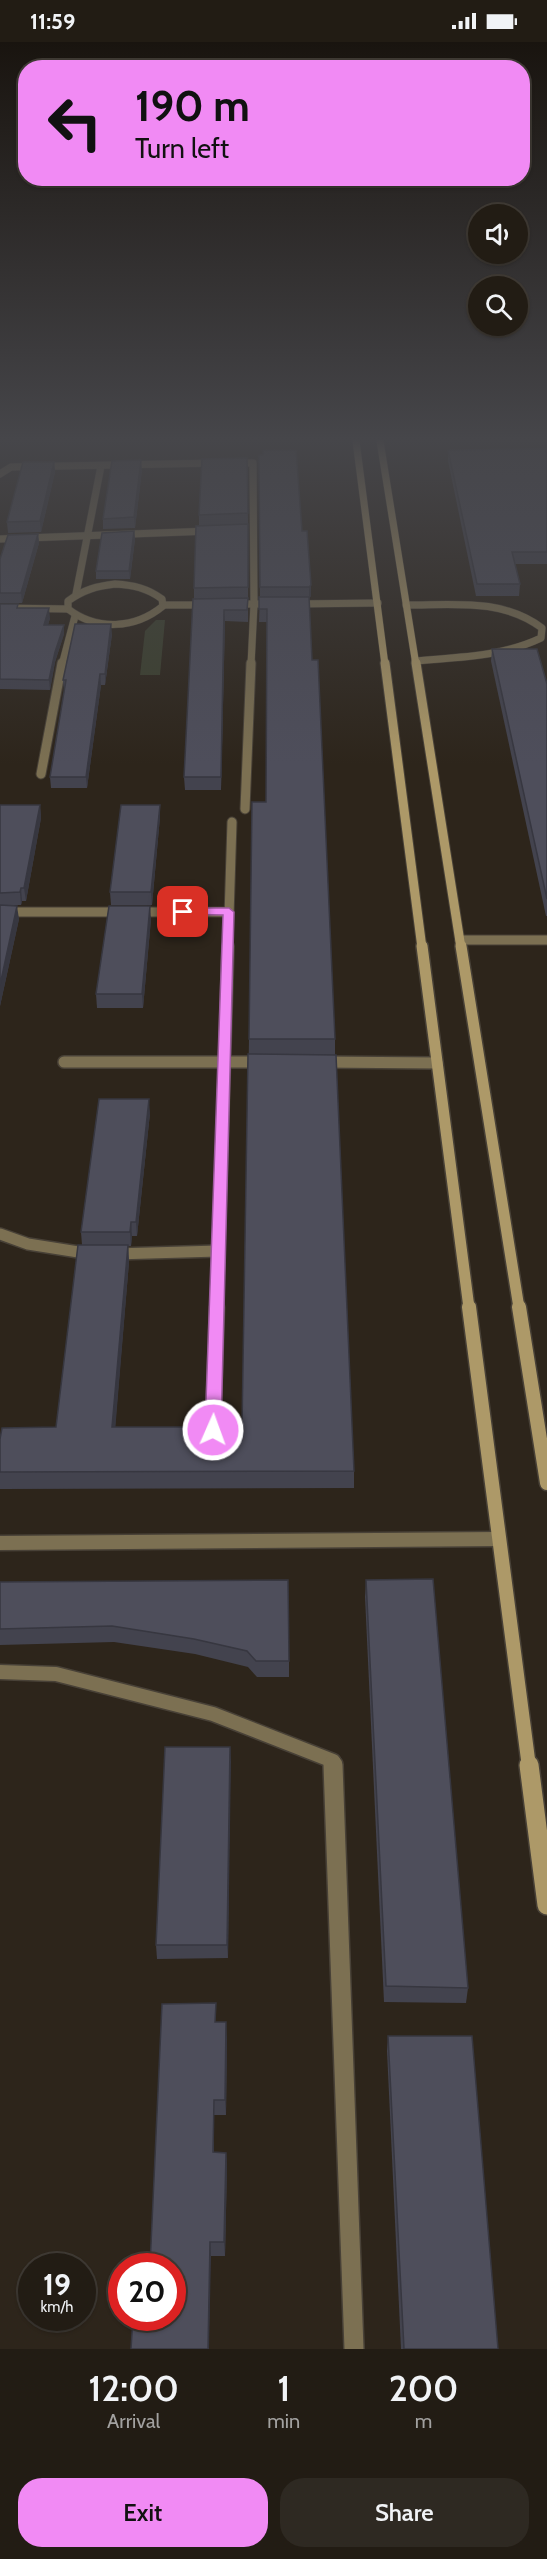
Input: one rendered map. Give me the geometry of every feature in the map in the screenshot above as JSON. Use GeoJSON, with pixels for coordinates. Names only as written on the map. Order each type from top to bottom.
{"type":"FeatureCollection","features":[{"type":"Feature","properties":{"kind":"main road"},"geometry":{"type":"LineString","coordinates":[[371,549],[547,1905]]}},
{"type":"Feature","properties":{"kind":"main road"},"geometry":{"type":"LineString","coordinates":[[397,549],[547,1483]]}},
{"type":"Feature","properties":{"kind":"street"},"geometry":{"type":"LineString","coordinates":[[76,594],[85,549]]}},
{"type":"Feature","properties":{"kind":"street"},"geometry":{"type":"LineString","coordinates":[[245,809],[254,604],[253,549]]}},
{"type":"Feature","properties":{"kind":"street"},"geometry":{"type":"LineString","coordinates":[[0,608],[68,609],[75,616],[89,622],[127,623],[156,614],[163,605],[162,599],[156,592],[127,585],[108,585],[76,594],[68,601],[68,609]]}},
{"type":"Feature","properties":{"kind":"street"},"geometry":{"type":"LineString","coordinates":[[163,605],[378,603]]}},
{"type":"Feature","properties":{"kind":"street"},"geometry":{"type":"LineString","coordinates":[[406,605],[507,609],[530,617],[544,628],[541,638],[525,648],[415,661]]}},
{"type":"Feature","properties":{"kind":"street"},"geometry":{"type":"LineString","coordinates":[[41,774],[66,644],[75,616]]}},
{"type":"Feature","properties":{"kind":"street"},"geometry":{"type":"LineString","coordinates":[[213,1430],[232,822]]}},
{"type":"Feature","properties":{"kind":"street"},"geometry":{"type":"LineString","coordinates":[[0,912],[229,912]]}},
{"type":"Feature","properties":{"kind":"street"},"geometry":{"type":"LineString","coordinates":[[460,940],[547,940]]}},
{"type":"Feature","properties":{"kind":"street"},"geometry":{"type":"LineString","coordinates":[[64,1062],[271,1062]]}},
{"type":"Feature","properties":{"kind":"street"},"geometry":{"type":"LineString","coordinates":[[307,1062],[437,1062]]}},
{"type":"Feature","properties":{"kind":"street"},"geometry":{"type":"LineString","coordinates":[[0,1234],[28,1244],[88,1255],[218,1251]]}},
{"type":"Feature","properties":{"kind":"street"},"geometry":{"type":"LineString","coordinates":[[0,1543],[499,1539]]}},
{"type":"Feature","properties":{"kind":"street"},"geometry":{"type":"LineString","coordinates":[[0,1672],[56,1674],[202,1712],[333,1761],[354,2349]]}},
{"type":"Feature","properties":{"kind":"green space"},"geometry":{"type":"Polygon","coordinates":[[[156,620],[165,620],[160,675],[140,675],[145,631],[156,620]]]}},
{"type":"Feature","properties":{"kind":"building"},"geometry":{"type":"Polygon","coordinates":[[[3,549],[34,549],[21,593],[0,593],[0,559],[3,549]]]}},
{"type":"Feature","properties":{"kind":"building"},"geometry":{"type":"Polygon","coordinates":[[[100,549],[132,549],[129,571],[96,571],[100,549]]]}},
{"type":"Feature","properties":{"kind":"building"},"geometry":{"type":"Polygon","coordinates":[[[195,549],[248,549],[248,587],[194,588],[195,549]]]}},
{"type":"Feature","properties":{"kind":"building"},"geometry":{"type":"Polygon","coordinates":[[[260,549],[308,549],[311,585],[309,587],[260,587],[260,549]]]}},
{"type":"Feature","properties":{"kind":"building"},"geometry":{"type":"Polygon","coordinates":[[[469,549],[547,549],[547,552],[512,552],[520,584],[477,584],[469,549]]]}},
{"type":"Feature","properties":{"kind":"building"},"geometry":{"type":"Polygon","coordinates":[[[259,597],[309,597],[312,660],[318,660],[335,1039],[249,1039],[252,802],[266,802],[267,609],[259,609],[259,597]]]}},
{"type":"Feature","properties":{"kind":"building"},"geometry":{"type":"Polygon","coordinates":[[[248,598],[247,610],[224,610],[221,777],[184,777],[193,599],[248,598]]]}},
{"type":"Feature","properties":{"kind":"building"},"geometry":{"type":"Polygon","coordinates":[[[0,604],[18,604],[17,608],[49,608],[44,625],[64,625],[49,680],[0,679],[0,604]]]}},
{"type":"Feature","properties":{"kind":"building"},"geometry":{"type":"Polygon","coordinates":[[[75,624],[111,624],[105,674],[100,674],[86,777],[50,777],[66,680],[63,680],[75,624]]]}},
{"type":"Feature","properties":{"kind":"building"},"geometry":{"type":"Polygon","coordinates":[[[492,649],[537,649],[547,684],[547,899],[492,649]]]}},
{"type":"Feature","properties":{"kind":"building"},"geometry":{"type":"Polygon","coordinates":[[[0,805],[40,805],[24,888],[21,888],[20,892],[0,893],[0,805]]]}},
{"type":"Feature","properties":{"kind":"building"},"geometry":{"type":"Polygon","coordinates":[[[121,805],[160,805],[151,892],[110,892],[121,805]]]}},
{"type":"Feature","properties":{"kind":"building"},"geometry":{"type":"Polygon","coordinates":[[[0,905],[17,906],[0,985],[0,905]]]}},
{"type":"Feature","properties":{"kind":"building"},"geometry":{"type":"Polygon","coordinates":[[[109,906],[150,906],[142,994],[96,994],[109,906]]]}},
{"type":"Feature","properties":{"kind":"building"},"geometry":{"type":"Polygon","coordinates":[[[248,1054],[336,1055],[354,1471],[0,1472],[2,1428],[56,1427],[78,1245],[128,1245],[112,1427],[242,1427],[248,1054]]]}},
{"type":"Feature","properties":{"kind":"building"},"geometry":{"type":"Polygon","coordinates":[[[99,1099],[149,1099],[136,1222],[131,1222],[130,1232],[81,1232],[99,1099]]]}},
{"type":"Feature","properties":{"kind":"building"},"geometry":{"type":"Polygon","coordinates":[[[433,1579],[468,1988],[386,1986],[366,1580],[433,1579]]]}},
{"type":"Feature","properties":{"kind":"building"},"geometry":{"type":"Polygon","coordinates":[[[288,1580],[289,1661],[256,1661],[247,1651],[194,1639],[112,1626],[0,1629],[0,1582],[288,1580]]]}},
{"type":"Feature","properties":{"kind":"building"},"geometry":{"type":"Polygon","coordinates":[[[165,1747],[230,1747],[227,1945],[156,1945],[165,1747]]]}},
{"type":"Feature","properties":{"kind":"building"},"geometry":{"type":"Polygon","coordinates":[[[216,2003],[215,2022],[226,2022],[225,2100],[214,2100],[213,2152],[226,2153],[224,2242],[210,2242],[208,2349],[131,2349],[132,2331],[186,2331],[186,2253],[151,2253],[162,2004],[216,2003]]]}},
{"type":"Feature","properties":{"kind":"building"},"geometry":{"type":"Polygon","coordinates":[[[388,2036],[472,2036],[498,2349],[404,2349],[388,2036]]]}},
{"type":"Feature","properties":{"kind":"route"},"geometry":{"type":"LineString","coordinates":[[183,912],[229,912],[213,1430]]}}]}
